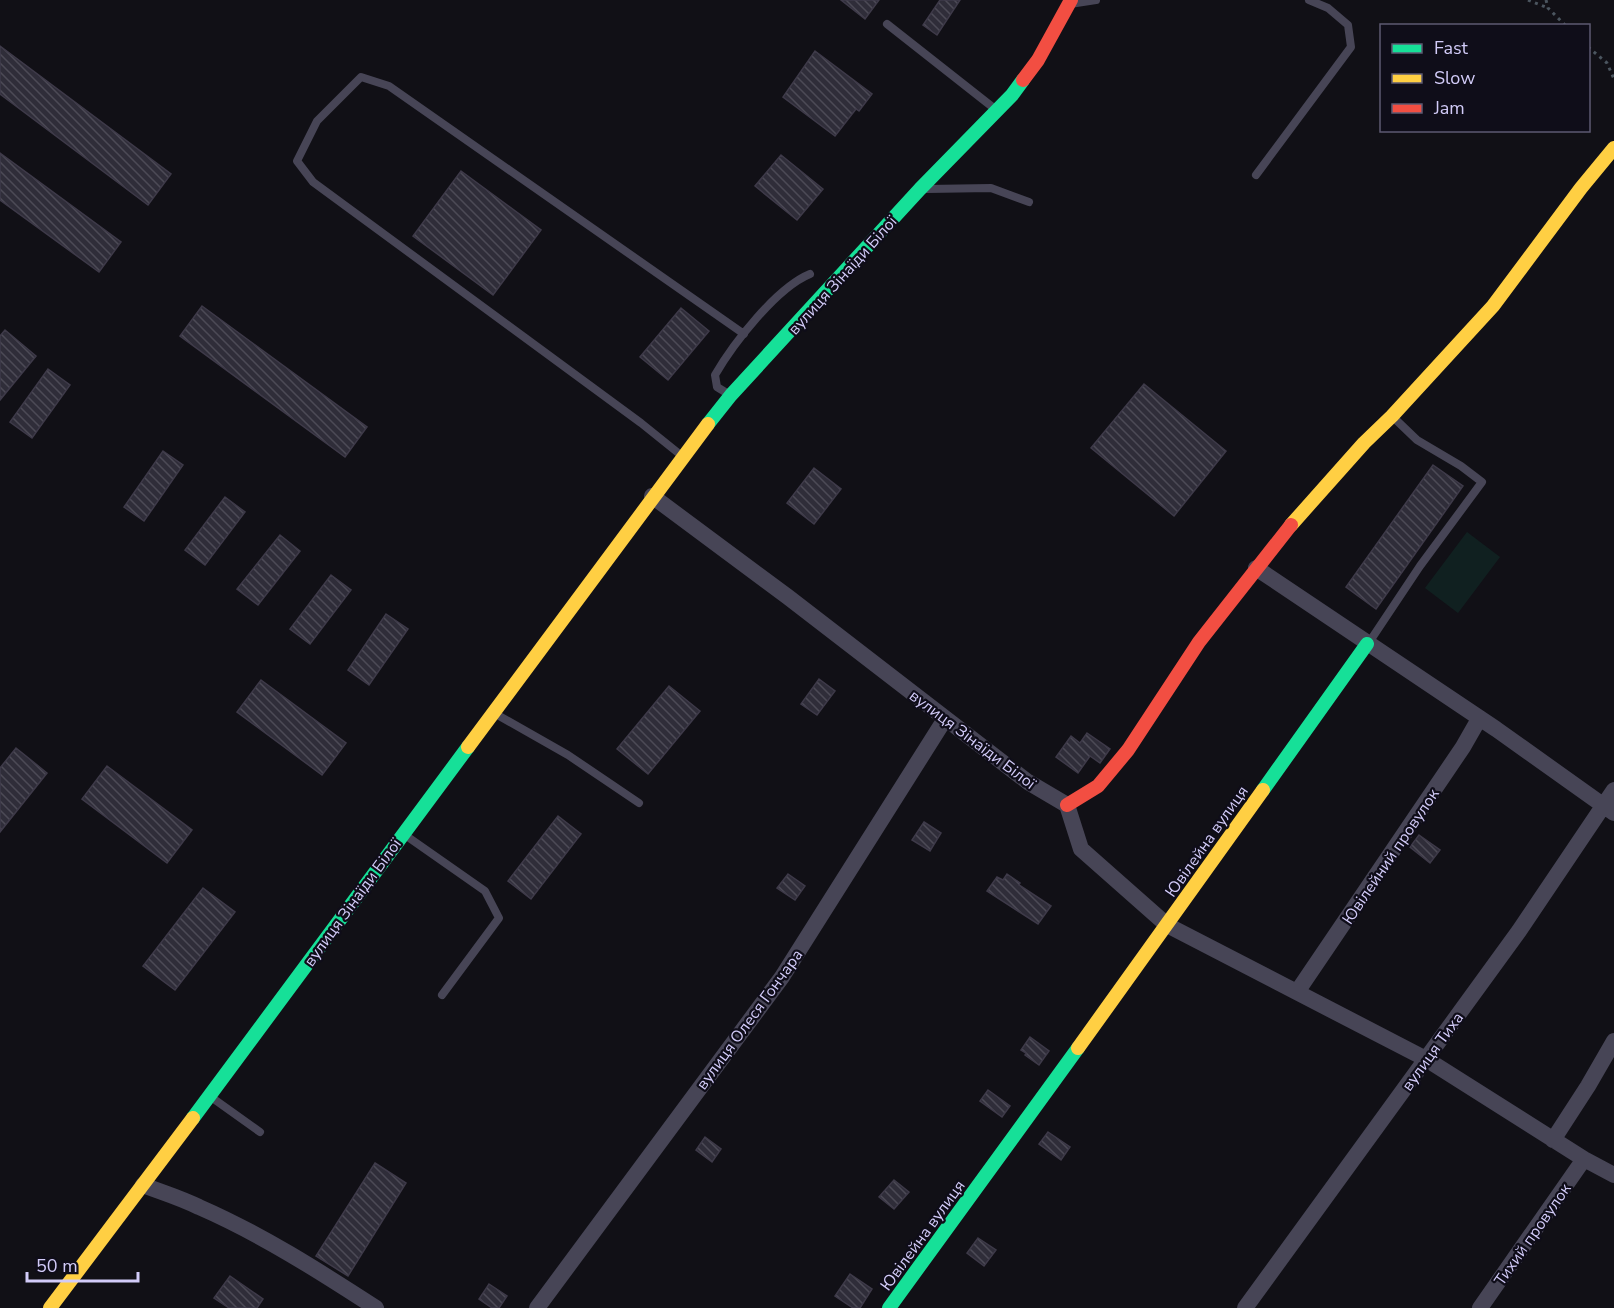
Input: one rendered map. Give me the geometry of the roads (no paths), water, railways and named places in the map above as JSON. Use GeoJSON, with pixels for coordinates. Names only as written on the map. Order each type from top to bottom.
{"type":"FeatureCollection","features":[{"type":"Feature","properties":{"kind":"street","name":"вулиця Зінаїди Білої"},"geometry":{"type":"LineString","coordinates":[[50,1308],[494,713],[652,495],[731,395],[920,189],[1012,96],[1038,60],[1070,2]]}},
{"type":"Feature","properties":{"kind":"street"},"geometry":{"type":"LineString","coordinates":[[1614,148],[1581,188],[1493,306],[1392,416],[1364,443],[1283,534],[1199,642],[1128,750],[1098,786],[1067,805],[1082,849],[1167,925],[1426,1059],[1553,1140],[1614,1175]]}},
{"type":"Feature","properties":{"kind":"street","name":"вулиця Зінаїди Білої"},"geometry":{"type":"LineString","coordinates":[[652,495],[1028,782],[1067,805]]}},
{"type":"Feature","properties":{"kind":"street"},"geometry":{"type":"LineString","coordinates":[[1256,568],[1609,809]]}},
{"type":"Feature","properties":{"kind":"street","name":"Ювілейна вулиця"},"geometry":{"type":"LineString","coordinates":[[890,1308],[1367,644]]}},
{"type":"Feature","properties":{"kind":"street","name":"вулиця Олеся Гончара"},"geometry":{"type":"LineString","coordinates":[[537,1308],[782,977],[945,719]]}},
{"type":"Feature","properties":{"kind":"street","name":"Ювілейний провулок"},"geometry":{"type":"LineString","coordinates":[[1297,992],[1463,747],[1479,719]]}},
{"type":"Feature","properties":{"kind":"street","name":"вулиця Тиха"},"geometry":{"type":"LineString","coordinates":[[1245,1308],[1609,809],[1614,790]]}},
{"type":"Feature","properties":{"kind":"street"},"geometry":{"type":"LineString","coordinates":[[1553,1140],[1614,1041]]}},
{"type":"Feature","properties":{"kind":"street","name":"Тихий провулок"},"geometry":{"type":"LineString","coordinates":[[1480,1308],[1584,1159]]}},
{"type":"Feature","properties":{"kind":"street"},"geometry":{"type":"LineString","coordinates":[[143,1185],[199,1207],[259,1237],[376,1308]]}},
{"type":"Feature","properties":{"kind":"lane"},"geometry":{"type":"LineString","coordinates":[[1070,2],[1096,0]]}},
{"type":"Feature","properties":{"kind":"lane"},"geometry":{"type":"LineString","coordinates":[[1256,175],[1351,47],[1348,25],[1328,8],[1309,0]]}},
{"type":"Feature","properties":{"kind":"lane"},"geometry":{"type":"LineString","coordinates":[[887,24],[998,110]]}},
{"type":"Feature","properties":{"kind":"lane"},"geometry":{"type":"LineString","coordinates":[[682,457],[641,423],[313,182],[297,161],[317,121],[361,77],[389,86],[744,334]]}},
{"type":"Feature","properties":{"kind":"lane"},"geometry":{"type":"LineString","coordinates":[[920,189],[992,188],[1029,202]]}},
{"type":"Feature","properties":{"kind":"lane"},"geometry":{"type":"LineString","coordinates":[[731,395],[717,387],[715,375],[728,352],[780,293],[810,274]]}},
{"type":"Feature","properties":{"kind":"lane","name":"Ювілейна вулиця"},"geometry":{"type":"LineString","coordinates":[[1367,644],[1420,566],[1482,482],[1461,466],[1417,440],[1392,416]]}},
{"type":"Feature","properties":{"kind":"lane"},"geometry":{"type":"LineString","coordinates":[[494,713],[568,755],[639,803]]}},
{"type":"Feature","properties":{"kind":"lane"},"geometry":{"type":"LineString","coordinates":[[403,833],[485,891],[499,918],[442,995]]}},
{"type":"Feature","properties":{"kind":"lane"},"geometry":{"type":"LineString","coordinates":[[210,1096],[260,1132]]}}]}
